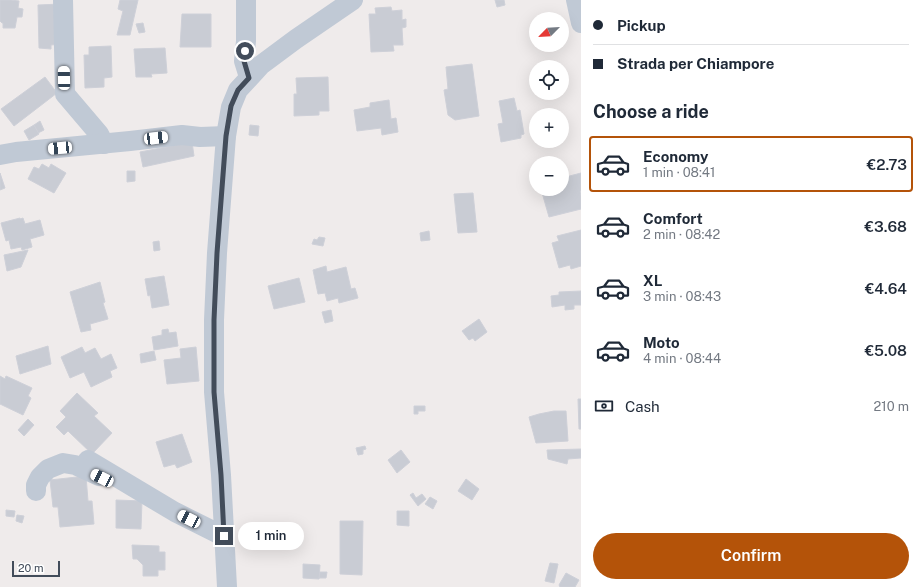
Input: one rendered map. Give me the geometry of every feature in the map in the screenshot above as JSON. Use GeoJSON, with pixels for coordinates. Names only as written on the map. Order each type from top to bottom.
{"type":"FeatureCollection","features":[{"type":"Feature","properties":{"kind":"street"},"geometry":{"type":"LineString","coordinates":[[63,0],[65,94],[98,134],[104,144]]}},
{"type":"Feature","properties":{"kind":"street"},"geometry":{"type":"LineString","coordinates":[[246,0],[246,41],[244,61],[249,78]]}},
{"type":"Feature","properties":{"kind":"street"},"geometry":{"type":"LineString","coordinates":[[227,587],[221,475],[214,392],[214,320],[217,253],[226,136],[231,106],[238,90],[261,65],[353,0]]}},
{"type":"Feature","properties":{"kind":"street"},"geometry":{"type":"LineString","coordinates":[[576,0],[581,23]]}},
{"type":"Feature","properties":{"kind":"street"},"geometry":{"type":"LineString","coordinates":[[0,155],[16,152],[182,135],[226,136]]}},
{"type":"Feature","properties":{"kind":"street"},"geometry":{"type":"LineString","coordinates":[[88,460],[175,512],[224,536]]}},
{"type":"Feature","properties":{"kind":"street"},"geometry":{"type":"LineString","coordinates":[[36,491],[36,485],[40,477],[48,469],[63,463],[75,465],[102,478],[112,475]]}},
{"type":"Feature","properties":{"kind":"building"},"geometry":{"type":"Polygon","coordinates":[[[0,0],[19,1],[18,8],[23,9],[22,17],[17,17],[15,28],[3,28],[3,23],[0,21],[0,0]]]}},
{"type":"Feature","properties":{"kind":"building"},"geometry":{"type":"Polygon","coordinates":[[[120,0],[138,0],[130,35],[117,35],[123,11],[118,9],[120,0]]]}},
{"type":"Feature","properties":{"kind":"building"},"geometry":{"type":"Polygon","coordinates":[[[495,0],[504,0],[505,5],[497,7],[495,0]]]}},
{"type":"Feature","properties":{"kind":"building"},"geometry":{"type":"Polygon","coordinates":[[[61,4],[61,44],[51,45],[51,49],[39,48],[38,5],[61,4]]]}},
{"type":"Feature","properties":{"kind":"building"},"geometry":{"type":"Polygon","coordinates":[[[391,7],[392,11],[402,10],[402,20],[406,19],[406,27],[402,28],[403,45],[393,45],[394,51],[371,52],[369,14],[376,14],[375,8],[391,7]]]}},
{"type":"Feature","properties":{"kind":"building"},"geometry":{"type":"Polygon","coordinates":[[[182,14],[211,14],[211,47],[180,47],[182,14]]]}},
{"type":"Feature","properties":{"kind":"building"},"geometry":{"type":"Polygon","coordinates":[[[143,23],[145,32],[139,33],[136,24],[143,23]]]}},
{"type":"Feature","properties":{"kind":"building"},"geometry":{"type":"Polygon","coordinates":[[[111,46],[112,77],[104,78],[104,87],[85,88],[84,55],[89,55],[89,47],[111,46]]]}},
{"type":"Feature","properties":{"kind":"building"},"geometry":{"type":"Polygon","coordinates":[[[165,48],[167,73],[151,74],[152,77],[136,77],[134,49],[165,48]]]}},
{"type":"Feature","properties":{"kind":"building"},"geometry":{"type":"Polygon","coordinates":[[[472,64],[479,116],[455,120],[448,115],[444,90],[448,89],[446,67],[472,64]]]}},
{"type":"Feature","properties":{"kind":"building"},"geometry":{"type":"Polygon","coordinates":[[[45,77],[57,93],[14,126],[1,109],[45,77]]]}},
{"type":"Feature","properties":{"kind":"building"},"geometry":{"type":"Polygon","coordinates":[[[328,77],[329,111],[319,111],[319,115],[294,116],[294,94],[297,94],[296,78],[328,77]]]}},
{"type":"Feature","properties":{"kind":"building"},"geometry":{"type":"Polygon","coordinates":[[[514,98],[517,111],[520,110],[524,134],[521,135],[521,138],[501,142],[498,124],[503,123],[499,101],[514,98]]]}},
{"type":"Feature","properties":{"kind":"building"},"geometry":{"type":"Polygon","coordinates":[[[389,100],[391,119],[396,118],[398,132],[382,135],[381,128],[357,131],[354,110],[370,107],[370,103],[389,100]]]}},
{"type":"Feature","properties":{"kind":"building"},"geometry":{"type":"Polygon","coordinates":[[[40,121],[44,130],[38,133],[34,125],[40,121]]]}},
{"type":"Feature","properties":{"kind":"building"},"geometry":{"type":"Polygon","coordinates":[[[34,125],[39,134],[29,140],[24,131],[34,125]]]}},
{"type":"Feature","properties":{"kind":"building"},"geometry":{"type":"Polygon","coordinates":[[[250,125],[259,126],[258,136],[249,135],[250,125]]]}},
{"type":"Feature","properties":{"kind":"building"},"geometry":{"type":"Polygon","coordinates":[[[192,142],[194,156],[143,167],[140,152],[192,142]]]}},
{"type":"Feature","properties":{"kind":"building"},"geometry":{"type":"Polygon","coordinates":[[[42,164],[49,168],[51,164],[66,173],[54,193],[28,179],[34,167],[39,169],[42,164]]]}},
{"type":"Feature","properties":{"kind":"building"},"geometry":{"type":"Polygon","coordinates":[[[127,171],[135,171],[135,181],[127,182],[127,171]]]}},
{"type":"Feature","properties":{"kind":"building"},"geometry":{"type":"Polygon","coordinates":[[[0,173],[5,188],[0,190],[0,173]]]}},
{"type":"Feature","properties":{"kind":"building"},"geometry":{"type":"Polygon","coordinates":[[[581,173],[581,209],[549,217],[543,196],[569,196],[569,176],[581,173]]]}},
{"type":"Feature","properties":{"kind":"building"},"geometry":{"type":"Polygon","coordinates":[[[473,193],[477,232],[458,233],[454,194],[473,193]]]}},
{"type":"Feature","properties":{"kind":"building"},"geometry":{"type":"Polygon","coordinates":[[[23,218],[25,224],[40,220],[44,235],[30,239],[32,247],[22,250],[21,247],[11,249],[9,240],[6,241],[1,223],[23,218]]]}},
{"type":"Feature","properties":{"kind":"building"},"geometry":{"type":"Polygon","coordinates":[[[581,230],[581,266],[571,269],[570,265],[559,268],[552,243],[559,241],[557,236],[581,230]]]}},
{"type":"Feature","properties":{"kind":"building"},"geometry":{"type":"Polygon","coordinates":[[[429,231],[430,240],[421,241],[420,233],[429,231]]]}},
{"type":"Feature","properties":{"kind":"building"},"geometry":{"type":"Polygon","coordinates":[[[319,237],[325,238],[323,246],[312,244],[314,239],[317,240],[319,237]]]}},
{"type":"Feature","properties":{"kind":"building"},"geometry":{"type":"Polygon","coordinates":[[[159,241],[160,250],[154,251],[153,242],[159,241]]]}},
{"type":"Feature","properties":{"kind":"building"},"geometry":{"type":"Polygon","coordinates":[[[28,250],[21,267],[7,271],[4,255],[28,250]]]}},
{"type":"Feature","properties":{"kind":"building"},"geometry":{"type":"Polygon","coordinates":[[[326,266],[327,272],[346,267],[351,289],[355,288],[358,298],[339,303],[338,298],[327,301],[325,293],[318,294],[313,270],[326,266]]]}},
{"type":"Feature","properties":{"kind":"building"},"geometry":{"type":"Polygon","coordinates":[[[164,276],[169,305],[152,308],[145,279],[164,276]]]}},
{"type":"Feature","properties":{"kind":"building"},"geometry":{"type":"Polygon","coordinates":[[[299,278],[305,302],[274,309],[268,286],[299,278]]]}},
{"type":"Feature","properties":{"kind":"building"},"geometry":{"type":"Polygon","coordinates":[[[100,282],[105,302],[103,303],[108,319],[90,324],[91,330],[81,332],[70,292],[100,282]]]}},
{"type":"Feature","properties":{"kind":"building"},"geometry":{"type":"Polygon","coordinates":[[[581,291],[581,305],[574,305],[574,309],[565,310],[565,305],[552,307],[551,296],[559,295],[559,292],[581,291]]]}},
{"type":"Feature","properties":{"kind":"building"},"geometry":{"type":"Polygon","coordinates":[[[331,310],[333,321],[325,323],[322,312],[331,310]]]}},
{"type":"Feature","properties":{"kind":"building"},"geometry":{"type":"Polygon","coordinates":[[[479,319],[487,332],[475,341],[473,338],[469,340],[462,331],[479,319]]]}},
{"type":"Feature","properties":{"kind":"building"},"geometry":{"type":"Polygon","coordinates":[[[168,329],[169,333],[176,332],[178,346],[154,350],[152,337],[162,335],[162,330],[168,329]]]}},
{"type":"Feature","properties":{"kind":"building"},"geometry":{"type":"Polygon","coordinates":[[[48,346],[51,364],[20,374],[16,356],[48,346]]]}},
{"type":"Feature","properties":{"kind":"building"},"geometry":{"type":"Polygon","coordinates":[[[82,347],[85,353],[95,348],[101,359],[111,354],[117,368],[110,371],[112,377],[91,387],[84,372],[70,378],[61,357],[82,347]]]}},
{"type":"Feature","properties":{"kind":"building"},"geometry":{"type":"Polygon","coordinates":[[[196,347],[199,381],[167,384],[164,360],[181,358],[180,349],[196,347]]]}},
{"type":"Feature","properties":{"kind":"building"},"geometry":{"type":"Polygon","coordinates":[[[154,351],[156,360],[141,363],[140,354],[154,351]]]}},
{"type":"Feature","properties":{"kind":"building"},"geometry":{"type":"Polygon","coordinates":[[[0,376],[5,379],[6,376],[32,388],[28,396],[31,398],[23,415],[0,404],[0,376]]]}},
{"type":"Feature","properties":{"kind":"building"},"geometry":{"type":"Polygon","coordinates":[[[77,393],[98,413],[94,416],[112,433],[92,454],[68,431],[64,435],[56,427],[66,417],[60,411],[77,393]]]}},
{"type":"Feature","properties":{"kind":"building"},"geometry":{"type":"Polygon","coordinates":[[[578,399],[581,399],[581,429],[579,429],[578,399]]]}},
{"type":"Feature","properties":{"kind":"building"},"geometry":{"type":"Polygon","coordinates":[[[414,406],[425,406],[425,411],[418,411],[418,414],[414,414],[414,406]]]}},
{"type":"Feature","properties":{"kind":"building"},"geometry":{"type":"Polygon","coordinates":[[[554,411],[566,411],[568,441],[536,443],[529,417],[554,411]]]}},
{"type":"Feature","properties":{"kind":"building"},"geometry":{"type":"Polygon","coordinates":[[[28,419],[34,425],[24,436],[18,430],[28,419]]]}},
{"type":"Feature","properties":{"kind":"building"},"geometry":{"type":"Polygon","coordinates":[[[182,434],[192,462],[177,468],[175,464],[164,467],[156,442],[182,434]]]}},
{"type":"Feature","properties":{"kind":"building"},"geometry":{"type":"Polygon","coordinates":[[[365,446],[366,449],[363,450],[363,454],[358,455],[356,448],[365,446]]]}},
{"type":"Feature","properties":{"kind":"building"},"geometry":{"type":"Polygon","coordinates":[[[581,449],[581,458],[568,459],[567,464],[548,459],[547,450],[581,449]]]}},
{"type":"Feature","properties":{"kind":"building"},"geometry":{"type":"Polygon","coordinates":[[[401,450],[410,462],[397,473],[388,460],[401,450]]]}},
{"type":"Feature","properties":{"kind":"building"},"geometry":{"type":"Polygon","coordinates":[[[86,476],[88,501],[92,501],[94,524],[60,527],[58,507],[53,507],[50,480],[86,476]]]}},
{"type":"Feature","properties":{"kind":"building"},"geometry":{"type":"Polygon","coordinates":[[[466,479],[479,489],[472,500],[458,491],[466,479]]]}},
{"type":"Feature","properties":{"kind":"building"},"geometry":{"type":"Polygon","coordinates":[[[413,493],[416,498],[422,494],[426,499],[418,506],[410,495],[413,493]]]}},
{"type":"Feature","properties":{"kind":"building"},"geometry":{"type":"Polygon","coordinates":[[[430,497],[437,501],[433,509],[425,504],[430,497]]]}},
{"type":"Feature","properties":{"kind":"building"},"geometry":{"type":"Polygon","coordinates":[[[116,500],[142,501],[141,529],[116,528],[116,500]]]}},
{"type":"Feature","properties":{"kind":"building"},"geometry":{"type":"Polygon","coordinates":[[[6,510],[15,511],[14,517],[6,516],[6,510]]]}},
{"type":"Feature","properties":{"kind":"building"},"geometry":{"type":"Polygon","coordinates":[[[397,511],[409,511],[409,526],[397,525],[397,511]]]}},
{"type":"Feature","properties":{"kind":"building"},"geometry":{"type":"Polygon","coordinates":[[[17,515],[24,516],[22,523],[16,521],[17,515]]]}},
{"type":"Feature","properties":{"kind":"building"},"geometry":{"type":"Polygon","coordinates":[[[340,521],[363,521],[362,575],[340,574],[340,521]]]}},
{"type":"Feature","properties":{"kind":"building"},"geometry":{"type":"Polygon","coordinates":[[[132,545],[159,546],[159,552],[165,552],[165,570],[158,570],[158,576],[143,576],[143,565],[137,559],[133,559],[132,545]]]}},
{"type":"Feature","properties":{"kind":"building"},"geometry":{"type":"Polygon","coordinates":[[[550,563],[558,564],[554,583],[545,581],[550,563]]]}},
{"type":"Feature","properties":{"kind":"building"},"geometry":{"type":"Polygon","coordinates":[[[303,564],[320,565],[319,579],[303,578],[303,564]]]}},
{"type":"Feature","properties":{"kind":"building"},"geometry":{"type":"Polygon","coordinates":[[[320,572],[327,572],[326,578],[319,578],[320,572]]]}},
{"type":"Feature","properties":{"kind":"building"},"geometry":{"type":"Polygon","coordinates":[[[566,573],[579,580],[575,587],[560,587],[559,585],[566,573]]]}},
{"type":"Feature","properties":{"kind":"route"},"geometry":{"type":"LineString","coordinates":[[224,536],[221,475],[214,392],[214,320],[217,253],[226,136],[231,106],[238,90],[249,78],[244,61],[245,51]]}}]}
